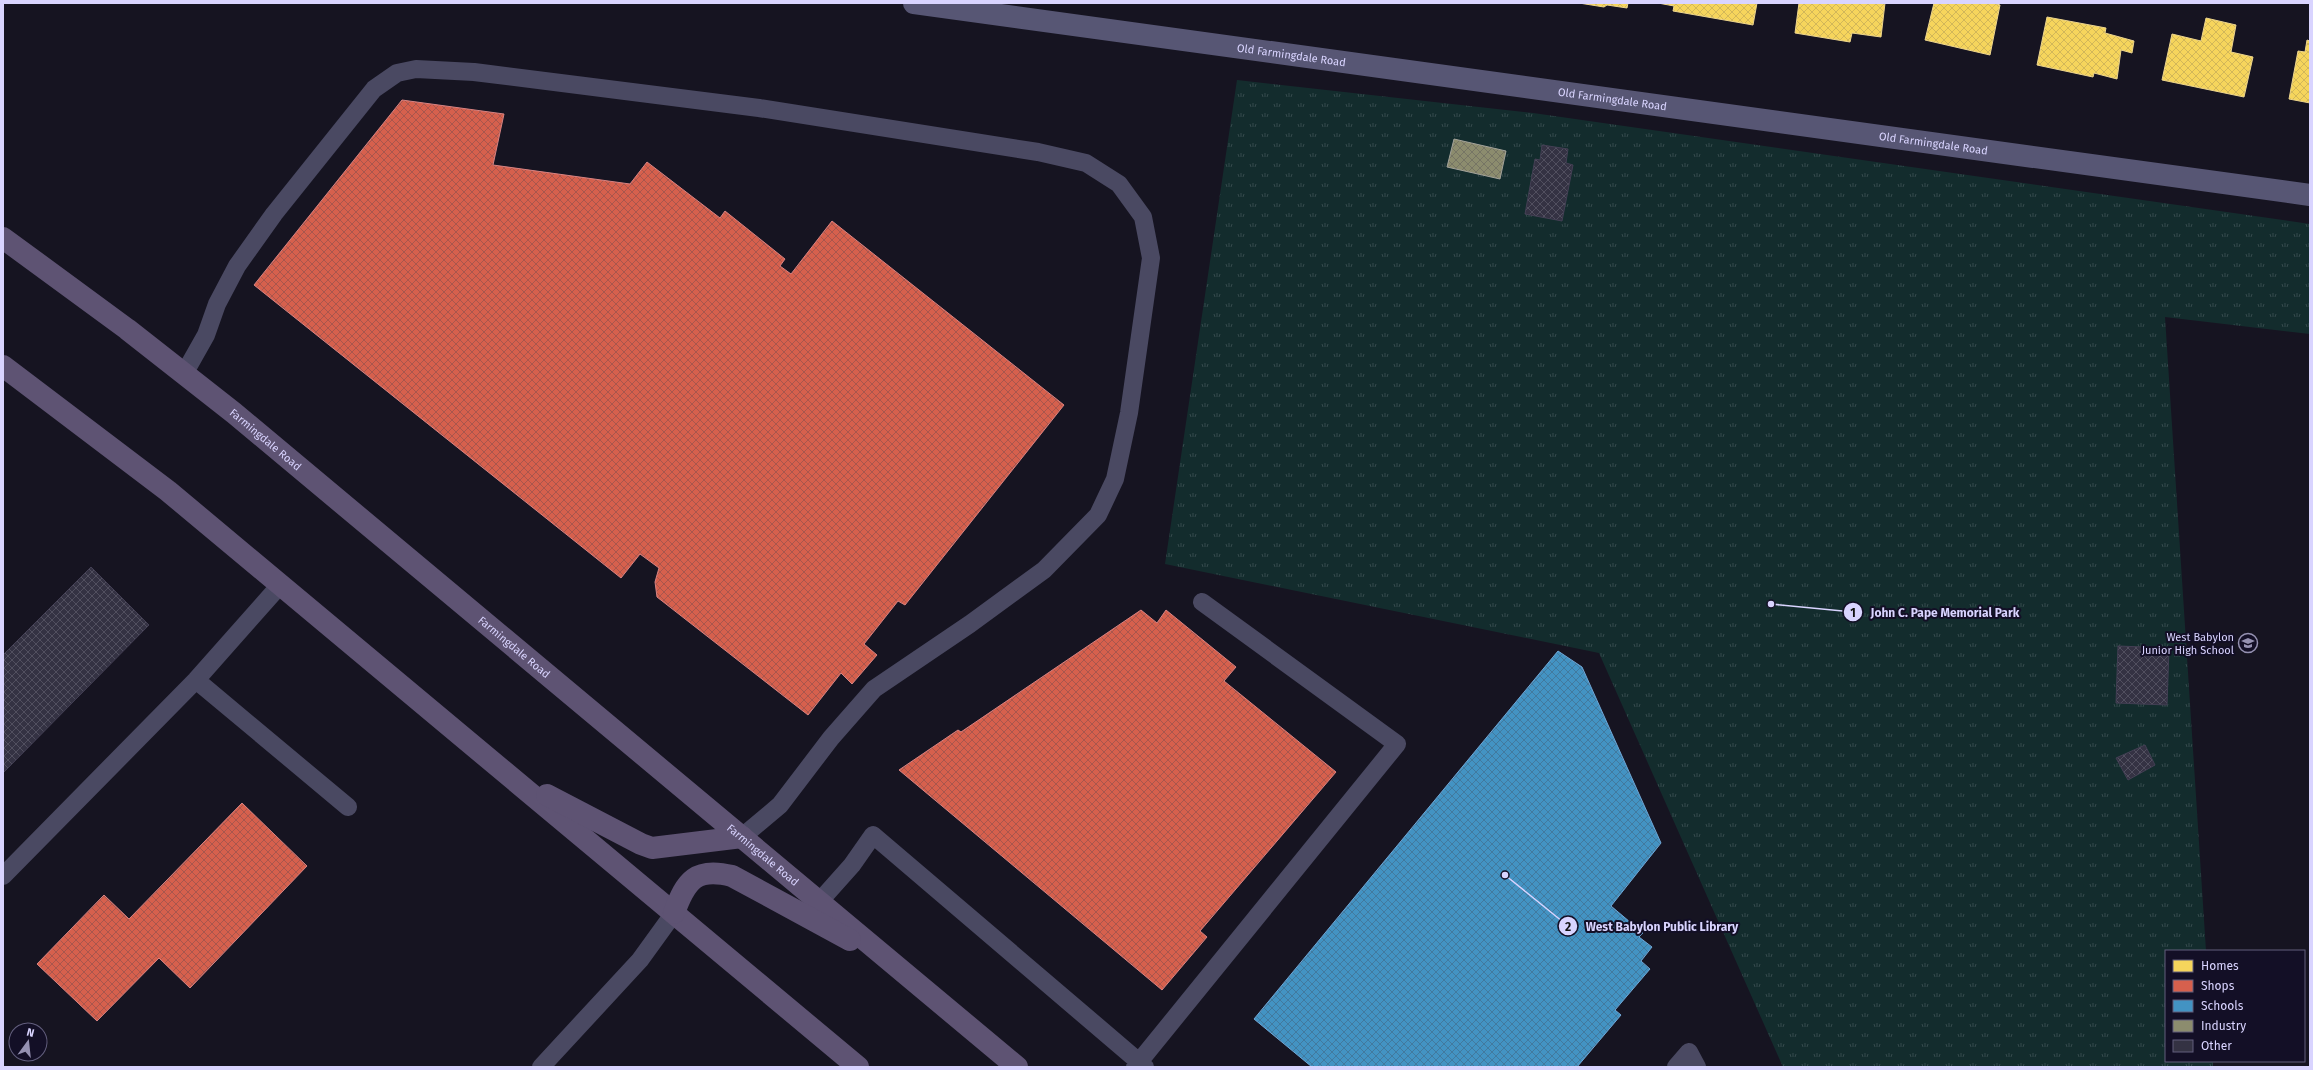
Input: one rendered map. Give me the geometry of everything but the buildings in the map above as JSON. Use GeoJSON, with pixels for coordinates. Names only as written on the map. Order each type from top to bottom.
{"type":"FeatureCollection","features":[{"type":"Feature","properties":{"kind":"main road","name":"Farmingdale Road"},"geometry":{"type":"LineString","coordinates":[[3,238],[127,329],[283,454],[1017,1067]]}},
{"type":"Feature","properties":{"kind":"main road"},"geometry":{"type":"LineString","coordinates":[[3,366],[168,491],[858,1067]]}},
{"type":"Feature","properties":{"kind":"main road"},"geometry":{"type":"LineString","coordinates":[[506,774],[640,844],[652,848],[742,836]]}},
{"type":"Feature","properties":{"kind":"main road"},"geometry":{"type":"LineString","coordinates":[[674,913],[682,891],[690,881],[702,874],[716,872],[732,876],[898,967]]}},
{"type":"Feature","properties":{"kind":"street","name":"Old Farmingdale Road"},"geometry":{"type":"LineString","coordinates":[[914,3],[2310,195]]}},
{"type":"Feature","properties":{"kind":"lane"},"geometry":{"type":"LineString","coordinates":[[184,374],[206,335],[217,304],[237,266],[274,214],[374,89],[397,73],[416,69],[474,72],[759,108],[1038,152],[1086,163],[1119,184],[1143,217],[1151,258],[1129,413],[1115,479],[1098,515],[1044,570],[970,624],[874,689],[831,738],[780,805],[742,836]]}},
{"type":"Feature","properties":{"kind":"lane"},"geometry":{"type":"LineString","coordinates":[[3,876],[196,680],[281,584]]}},
{"type":"Feature","properties":{"kind":"lane"},"geometry":{"type":"LineString","coordinates":[[819,902],[852,865],[874,835],[1140,1065],[1397,744],[1202,602]]}},
{"type":"Feature","properties":{"kind":"lane"},"geometry":{"type":"LineString","coordinates":[[196,680],[348,807]]}},
{"type":"Feature","properties":{"kind":"lane"},"geometry":{"type":"LineString","coordinates":[[541,1067],[640,960],[674,913]]}},
{"type":"Feature","properties":{"kind":"lane"},"geometry":{"type":"LineString","coordinates":[[1676,1067],[1689,1052],[1697,1067]]}},
{"type":"Feature","properties":{"kind":"green space"},"geometry":{"type":"Polygon","coordinates":[[[1237,80],[1533,113],[2310,224],[2310,334],[2165,317],[2206,950],[2165,950],[2165,1062],[2213,1062],[2213,1067],[1783,1067],[1599,653],[1165,564],[1237,80]]]}},
{"type":"Feature","properties":{"kind":"place","name":"John C. Pape Memorial Park"},"geometry":{"type":"Point","coordinates":[1771,604]}},
{"type":"Feature","properties":{"kind":"place","name":"West Babylon Junior High School"},"geometry":{"type":"Point","coordinates":[2248,643]}},
{"type":"Feature","properties":{"kind":"place","name":"West Babylon Public Library"},"geometry":{"type":"Point","coordinates":[1505,875]}}]}
